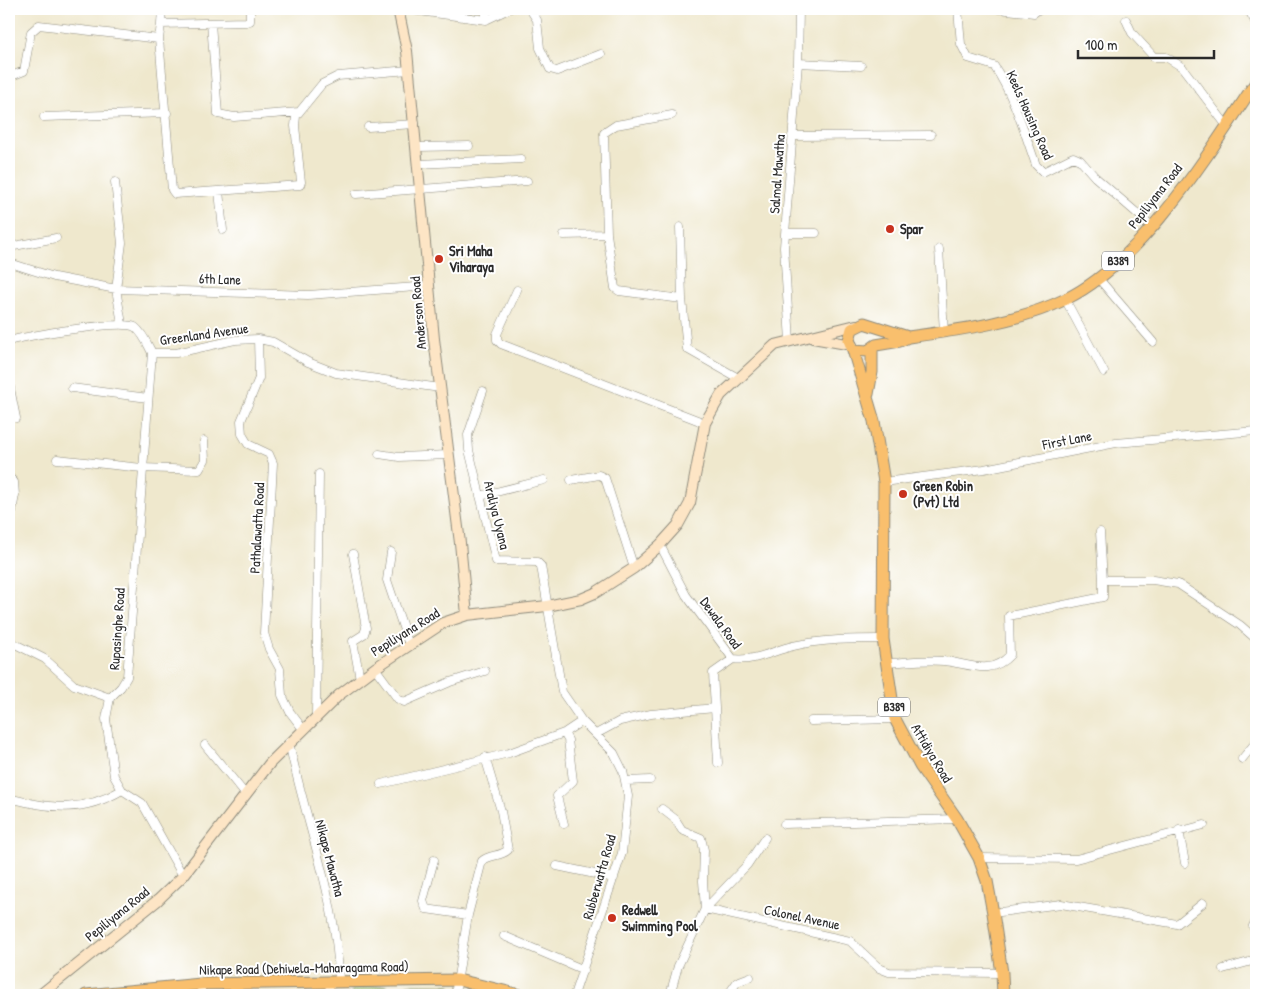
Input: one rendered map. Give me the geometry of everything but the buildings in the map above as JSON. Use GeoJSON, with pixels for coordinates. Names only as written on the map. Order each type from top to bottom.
{"type":"FeatureCollection","features":[{"type":"Feature","properties":{"kind":"main road","name":"Anderson Road"},"geometry":{"type":"LineString","coordinates":[[398,9],[403,26],[418,147],[420,189],[440,388],[460,543],[467,615]]}},
{"type":"Feature","properties":{"kind":"main road","name":"Pepiliyana Road"},"geometry":{"type":"LineString","coordinates":[[908,337],[944,332],[1010,318],[1065,299],[1099,279],[1152,228],[1227,126],[1256,82]]}},
{"type":"Feature","properties":{"kind":"main road"},"geometry":{"type":"LineString","coordinates":[[864,323],[871,325],[875,329],[878,340],[874,347],[860,352],[829,340],[807,338],[864,323]]}},
{"type":"Feature","properties":{"kind":"main road"},"geometry":{"type":"LineString","coordinates":[[852,348],[849,340],[852,329],[856,325]]}},
{"type":"Feature","properties":{"kind":"main road","name":"B389"},"geometry":{"type":"LineString","coordinates":[[871,325],[908,337]]}},
{"type":"Feature","properties":{"kind":"main road","name":"B389"},"geometry":{"type":"LineString","coordinates":[[868,396],[874,347],[900,341],[908,337]]}},
{"type":"Feature","properties":{"kind":"main road","name":"Pepiliyana Road"},"geometry":{"type":"LineString","coordinates":[[40,995],[158,900],[183,876],[246,794],[302,729],[375,668],[443,623],[467,615],[547,606],[588,596],[634,568],[660,545],[678,525],[690,503],[704,423],[721,395],[775,345],[807,338]]}},
{"type":"Feature","properties":{"kind":"main road","name":"B389"},"geometry":{"type":"LineString","coordinates":[[852,348],[868,396]]}},
{"type":"Feature","properties":{"kind":"main road","name":"Attidiya Road"},"geometry":{"type":"LineString","coordinates":[[868,396],[884,482],[883,639],[895,719],[920,766],[957,819],[979,858],[987,880],[993,913],[1002,974],[1002,995]]}},
{"type":"Feature","properties":{"kind":"main road","name":"Nikape Road (Dehiwela-Maharagama Road)"},"geometry":{"type":"LineString","coordinates":[[93,995],[335,981],[458,980],[520,995]]}},
{"type":"Feature","properties":{"kind":"street"},"geometry":{"type":"LineString","coordinates":[[162,9],[160,39],[172,190],[175,194],[300,185],[295,126],[299,112],[322,84],[338,76],[409,70]]}},
{"type":"Feature","properties":{"kind":"street"},"geometry":{"type":"LineString","coordinates":[[161,24],[246,22],[250,21],[250,9]]}},
{"type":"Feature","properties":{"kind":"street"},"geometry":{"type":"LineString","coordinates":[[404,9],[486,20],[509,9]]}},
{"type":"Feature","properties":{"kind":"street"},"geometry":{"type":"LineString","coordinates":[[486,9],[486,20]]}},
{"type":"Feature","properties":{"kind":"street"},"geometry":{"type":"LineString","coordinates":[[530,9],[537,20],[540,48],[550,69],[557,71],[601,54]]}},
{"type":"Feature","properties":{"kind":"street","name":"Salmal Mawatha"},"geometry":{"type":"LineString","coordinates":[[790,341],[784,247],[798,62],[798,9]]}},
{"type":"Feature","properties":{"kind":"street","name":"Keels Housing Road"},"geometry":{"type":"LineString","coordinates":[[958,9],[961,44],[968,58],[994,66],[1002,77],[1010,92],[1036,165],[1042,172],[1073,157],[1080,160],[1095,177],[1152,228]]}},
{"type":"Feature","properties":{"kind":"street"},"geometry":{"type":"LineString","coordinates":[[998,9],[1034,13],[1038,9]]}},
{"type":"Feature","properties":{"kind":"street"},"geometry":{"type":"LineString","coordinates":[[1248,9],[1256,22]]}},
{"type":"Feature","properties":{"kind":"street"},"geometry":{"type":"LineString","coordinates":[[1126,20],[1132,33],[1154,57],[1166,57],[1182,67],[1227,126]]}},
{"type":"Feature","properties":{"kind":"street"},"geometry":{"type":"LineString","coordinates":[[211,23],[218,114],[234,117],[299,112]]}},
{"type":"Feature","properties":{"kind":"street"},"geometry":{"type":"LineString","coordinates":[[9,77],[24,71],[31,32],[40,25],[160,39]]}},
{"type":"Feature","properties":{"kind":"street"},"geometry":{"type":"LineString","coordinates":[[798,62],[861,66]]}},
{"type":"Feature","properties":{"kind":"street"},"geometry":{"type":"LineString","coordinates":[[44,117],[167,112]]}},
{"type":"Feature","properties":{"kind":"street"},"geometry":{"type":"LineString","coordinates":[[672,115],[616,125],[604,133],[607,234],[615,288],[619,291],[682,299]]}},
{"type":"Feature","properties":{"kind":"street"},"geometry":{"type":"LineString","coordinates":[[368,127],[415,124]]}},
{"type":"Feature","properties":{"kind":"street"},"geometry":{"type":"LineString","coordinates":[[792,136],[931,135]]}},
{"type":"Feature","properties":{"kind":"street"},"geometry":{"type":"LineString","coordinates":[[418,147],[469,146]]}},
{"type":"Feature","properties":{"kind":"street"},"geometry":{"type":"LineString","coordinates":[[418,164],[521,160]]}},
{"type":"Feature","properties":{"kind":"street"},"geometry":{"type":"LineString","coordinates":[[356,194],[527,181]]}},
{"type":"Feature","properties":{"kind":"street"},"geometry":{"type":"LineString","coordinates":[[9,341],[58,331],[122,324],[116,289],[122,243],[115,182]]}},
{"type":"Feature","properties":{"kind":"street"},"geometry":{"type":"LineString","coordinates":[[219,191],[223,230]]}},
{"type":"Feature","properties":{"kind":"street"},"geometry":{"type":"LineString","coordinates":[[680,227],[682,299],[687,349],[738,378]]}},
{"type":"Feature","properties":{"kind":"street"},"geometry":{"type":"LineString","coordinates":[[786,233],[816,233]]}},
{"type":"Feature","properties":{"kind":"street"},"geometry":{"type":"LineString","coordinates":[[564,235],[607,234]]}},
{"type":"Feature","properties":{"kind":"street"},"geometry":{"type":"LineString","coordinates":[[9,247],[56,238]]}},
{"type":"Feature","properties":{"kind":"street"},"geometry":{"type":"LineString","coordinates":[[939,249],[944,332]]}},
{"type":"Feature","properties":{"kind":"street","name":"6th Lane"},"geometry":{"type":"LineString","coordinates":[[12,264],[54,277],[116,289],[308,295],[430,286]]}},
{"type":"Feature","properties":{"kind":"street"},"geometry":{"type":"LineString","coordinates":[[1099,279],[1153,342]]}},
{"type":"Feature","properties":{"kind":"street"},"geometry":{"type":"LineString","coordinates":[[517,290],[497,334],[497,340],[501,344],[704,423]]}},
{"type":"Feature","properties":{"kind":"street"},"geometry":{"type":"LineString","coordinates":[[1065,299],[1104,372]]}},
{"type":"Feature","properties":{"kind":"street","name":"Greenland Avenue"},"geometry":{"type":"LineString","coordinates":[[122,324],[134,327],[142,335],[152,353],[176,353],[235,340],[258,338],[274,342],[308,362],[336,373],[440,388]]}},
{"type":"Feature","properties":{"kind":"street","name":"Pathalawatta Road"},"geometry":{"type":"LineString","coordinates":[[258,338],[259,378],[241,421],[242,434],[248,444],[269,454],[273,463],[264,633],[269,649],[280,670],[282,695],[290,712],[302,729]]}},
{"type":"Feature","properties":{"kind":"street","name":"Rupasinghe Road"},"geometry":{"type":"LineString","coordinates":[[110,698],[121,688],[127,677],[152,353]]}},
{"type":"Feature","properties":{"kind":"street"},"geometry":{"type":"LineString","coordinates":[[9,383],[16,418]]}},
{"type":"Feature","properties":{"kind":"street"},"geometry":{"type":"LineString","coordinates":[[72,388],[148,398]]}},
{"type":"Feature","properties":{"kind":"street","name":"Araliya Uyana"},"geometry":{"type":"LineString","coordinates":[[483,391],[468,435],[469,450],[496,561],[537,562],[541,566],[547,606]]}},
{"type":"Feature","properties":{"kind":"street","name":"First Lane"},"geometry":{"type":"LineString","coordinates":[[884,482],[984,469],[1116,443],[1256,431]]}},
{"type":"Feature","properties":{"kind":"street"},"geometry":{"type":"LineString","coordinates":[[57,459],[142,468],[198,470],[205,460],[204,441]]}},
{"type":"Feature","properties":{"kind":"street"},"geometry":{"type":"LineString","coordinates":[[379,454],[399,457],[448,455]]}},
{"type":"Feature","properties":{"kind":"street"},"geometry":{"type":"LineString","coordinates":[[316,716],[319,474]]}},
{"type":"Feature","properties":{"kind":"street"},"geometry":{"type":"LineString","coordinates":[[571,480],[599,475],[605,478],[634,568]]}},
{"type":"Feature","properties":{"kind":"street"},"geometry":{"type":"LineString","coordinates":[[9,477],[14,482],[15,495],[9,528]]}},
{"type":"Feature","properties":{"kind":"street"},"geometry":{"type":"LineString","coordinates":[[480,496],[544,480]]}},
{"type":"Feature","properties":{"kind":"street"},"geometry":{"type":"LineString","coordinates":[[888,663],[945,661],[963,666],[992,667],[1010,655],[1009,616],[1103,597],[1100,532]]}},
{"type":"Feature","properties":{"kind":"street","name":"Dewala Road"},"geometry":{"type":"LineString","coordinates":[[660,545],[686,595],[733,660],[746,661],[793,646],[842,639],[883,639]]}},
{"type":"Feature","properties":{"kind":"street"},"geometry":{"type":"LineString","coordinates":[[391,552],[388,580],[409,645]]}},
{"type":"Feature","properties":{"kind":"street"},"geometry":{"type":"LineString","coordinates":[[353,554],[366,628],[364,634],[353,641],[360,679]]}},
{"type":"Feature","properties":{"kind":"street"},"geometry":{"type":"LineString","coordinates":[[1103,580],[1153,580],[1178,584],[1240,625],[1256,639]]}},
{"type":"Feature","properties":{"kind":"street","name":"Rubberwatta Road"},"geometry":{"type":"LineString","coordinates":[[547,606],[562,692],[582,721],[614,753],[626,781],[627,814],[622,853],[574,995]]}},
{"type":"Feature","properties":{"kind":"street"},"geometry":{"type":"LineString","coordinates":[[9,641],[45,659],[74,685],[110,698],[106,720],[114,776],[122,790],[142,804],[183,876]]}},
{"type":"Feature","properties":{"kind":"street"},"geometry":{"type":"LineString","coordinates":[[718,763],[713,674],[733,660]]}},
{"type":"Feature","properties":{"kind":"street"},"geometry":{"type":"LineString","coordinates":[[375,668],[398,700],[404,702],[450,682],[485,671]]}},
{"type":"Feature","properties":{"kind":"street"},"geometry":{"type":"LineString","coordinates":[[596,734],[620,721],[651,714],[714,708]]}},
{"type":"Feature","properties":{"kind":"street"},"geometry":{"type":"LineString","coordinates":[[811,721],[895,719]]}},
{"type":"Feature","properties":{"kind":"street"},"geometry":{"type":"LineString","coordinates":[[380,784],[509,753],[564,733],[582,721]]}},
{"type":"Feature","properties":{"kind":"street"},"geometry":{"type":"LineString","coordinates":[[564,733],[568,740],[573,781],[558,796],[564,824]]}},
{"type":"Feature","properties":{"kind":"street","name":"Nikape Mawatha"},"geometry":{"type":"LineString","coordinates":[[290,742],[299,787],[337,932],[335,981],[329,995]]}},
{"type":"Feature","properties":{"kind":"street"},"geometry":{"type":"LineString","coordinates":[[1242,759],[1256,742]]}},
{"type":"Feature","properties":{"kind":"street"},"geometry":{"type":"LineString","coordinates":[[205,745],[246,794]]}},
{"type":"Feature","properties":{"kind":"street"},"geometry":{"type":"LineString","coordinates":[[455,995],[468,915],[482,861],[488,856],[503,854],[508,850],[501,811],[485,758]]}},
{"type":"Feature","properties":{"kind":"street"},"geometry":{"type":"LineString","coordinates":[[626,781],[650,780]]}},
{"type":"Feature","properties":{"kind":"street"},"geometry":{"type":"LineString","coordinates":[[9,812],[10,798],[68,808],[88,804],[122,790]]}},
{"type":"Feature","properties":{"kind":"street"},"geometry":{"type":"LineString","coordinates":[[662,809],[675,819],[682,830],[701,838],[704,844],[705,909]]}},
{"type":"Feature","properties":{"kind":"street"},"geometry":{"type":"LineString","coordinates":[[784,824],[957,819]]}},
{"type":"Feature","properties":{"kind":"street"},"geometry":{"type":"LineString","coordinates":[[979,858],[1076,859],[1179,830],[1204,825]]}},
{"type":"Feature","properties":{"kind":"street"},"geometry":{"type":"LineString","coordinates":[[1179,830],[1185,863]]}},
{"type":"Feature","properties":{"kind":"street"},"geometry":{"type":"LineString","coordinates":[[670,995],[678,966],[705,909],[747,865],[765,838]]}},
{"type":"Feature","properties":{"kind":"street"},"geometry":{"type":"LineString","coordinates":[[434,860],[423,901],[424,906],[426,909],[468,915]]}},
{"type":"Feature","properties":{"kind":"street"},"geometry":{"type":"LineString","coordinates":[[557,866],[614,878]]}},
{"type":"Feature","properties":{"kind":"street"},"geometry":{"type":"LineString","coordinates":[[993,913],[1061,904],[1177,924],[1203,903]]}},
{"type":"Feature","properties":{"kind":"street","name":"Colonel Avenue"},"geometry":{"type":"LineString","coordinates":[[705,909],[850,941],[879,968],[889,972],[1002,974]]}},
{"type":"Feature","properties":{"kind":"street"},"geometry":{"type":"LineString","coordinates":[[1256,920],[1253,926],[1256,933]]}},
{"type":"Feature","properties":{"kind":"street"},"geometry":{"type":"LineString","coordinates":[[504,936],[584,970]]}},
{"type":"Feature","properties":{"kind":"street"},"geometry":{"type":"LineString","coordinates":[[1223,969],[1256,960]]}},
{"type":"Feature","properties":{"kind":"street"},"geometry":{"type":"LineString","coordinates":[[728,995],[737,982],[750,978]]}},
{"type":"Feature","properties":{"kind":"green space"},"geometry":{"type":"Polygon","coordinates":[[[407,984],[451,985],[449,995],[405,995],[407,984]]]}},
{"type":"Feature","properties":{"kind":"green space"},"geometry":{"type":"Polygon","coordinates":[[[387,985],[388,995],[352,995],[351,986],[387,985]]]}},
{"type":"Feature","properties":{"kind":"place","name":"Spar"},"geometry":{"type":"Point","coordinates":[890,229]}},
{"type":"Feature","properties":{"kind":"place","name":"Sri Maha Viharaya"},"geometry":{"type":"Point","coordinates":[439,259]}},
{"type":"Feature","properties":{"kind":"place","name":"Green Robin (Pvt) Ltd"},"geometry":{"type":"Point","coordinates":[903,494]}},
{"type":"Feature","properties":{"kind":"place","name":"Redwell Swimming Pool"},"geometry":{"type":"Point","coordinates":[612,918]}}]}
